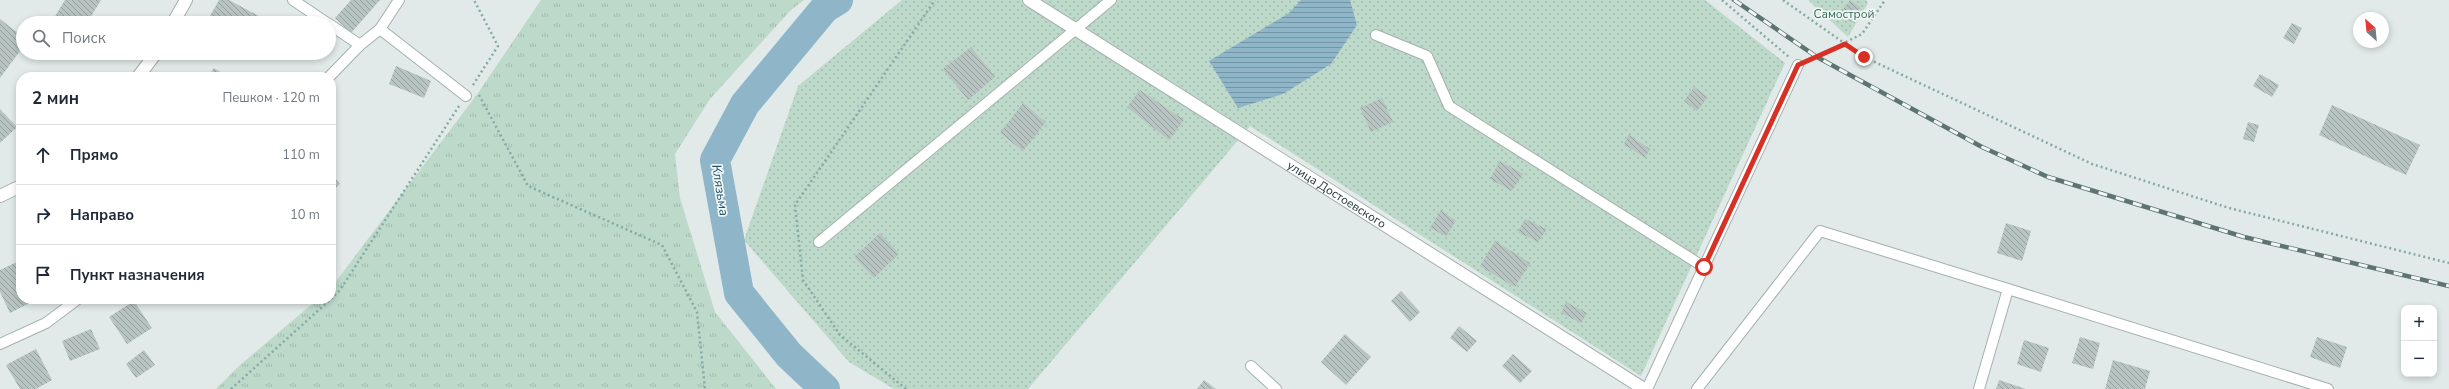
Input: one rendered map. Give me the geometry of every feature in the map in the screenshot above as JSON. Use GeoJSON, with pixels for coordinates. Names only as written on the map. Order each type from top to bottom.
{"type":"FeatureCollection","features":[{"type":"Feature","properties":{"kind":"street"},"geometry":{"type":"LineString","coordinates":[[177,16],[186,0]]}},
{"type":"Feature","properties":{"kind":"street","name":"улица Достоевского"},"geometry":{"type":"LineString","coordinates":[[1029,0],[1646,389]]}},
{"type":"Feature","properties":{"kind":"street"},"geometry":{"type":"LineString","coordinates":[[142,72],[151,60]]}},
{"type":"Feature","properties":{"kind":"street"},"geometry":{"type":"LineString","coordinates":[[0,196],[16,188]]}},
{"type":"Feature","properties":{"kind":"lane"},"geometry":{"type":"LineString","coordinates":[[293,0],[316,16]]}},
{"type":"Feature","properties":{"kind":"lane"},"geometry":{"type":"LineString","coordinates":[[334,72],[360,45],[380,29],[399,0]]}},
{"type":"Feature","properties":{"kind":"lane"},"geometry":{"type":"LineString","coordinates":[[819,242],[1074,29],[1111,0]]}},
{"type":"Feature","properties":{"kind":"lane"},"geometry":{"type":"LineString","coordinates":[[336,29],[360,45]]}},
{"type":"Feature","properties":{"kind":"lane"},"geometry":{"type":"LineString","coordinates":[[380,29],[466,96]]}},
{"type":"Feature","properties":{"kind":"lane"},"geometry":{"type":"LineString","coordinates":[[1376,35],[1427,56],[1449,106],[1704,267]]}},
{"type":"Feature","properties":{"kind":"lane"},"geometry":{"type":"LineString","coordinates":[[1646,389],[1798,65]]}},
{"type":"Feature","properties":{"kind":"lane"},"geometry":{"type":"LineString","coordinates":[[1697,389],[1820,231],[2328,389]]}},
{"type":"Feature","properties":{"kind":"lane"},"geometry":{"type":"LineString","coordinates":[[1979,389],[2008,289]]}},
{"type":"Feature","properties":{"kind":"lane"},"geometry":{"type":"LineString","coordinates":[[0,344],[46,323],[71,304]]}},
{"type":"Feature","properties":{"kind":"lane"},"geometry":{"type":"LineString","coordinates":[[1251,366],[1276,389]]}},
{"type":"Feature","properties":{"kind":"path"},"geometry":{"type":"LineString","coordinates":[[336,294],[498,46],[474,0]]}},
{"type":"Feature","properties":{"kind":"path"},"geometry":{"type":"LineString","coordinates":[[1722,0],[1798,65],[1845,44],[1862,34],[1886,0]]}},
{"type":"Feature","properties":{"kind":"path"},"geometry":{"type":"LineString","coordinates":[[1783,0],[1864,57],[2092,164],[2229,208],[2449,262]]}},
{"type":"Feature","properties":{"kind":"path"},"geometry":{"type":"LineString","coordinates":[[473,84],[528,186],[662,246],[698,312],[705,389]]}},
{"type":"Feature","properties":{"kind":"path"},"geometry":{"type":"LineString","coordinates":[[231,389],[325,304]]}},
{"type":"Feature","properties":{"kind":"green space"},"geometry":{"type":"Polygon","coordinates":[[[541,0],[804,0],[790,11],[710,99],[675,154],[680,198],[715,312],[776,389],[216,389],[239,366],[312,304],[336,304],[336,281],[478,93],[541,0]]]}},
{"type":"Feature","properties":{"kind":"green space"},"geometry":{"type":"Polygon","coordinates":[[[902,0],[1705,0],[1785,63],[1641,376],[1250,126],[1028,389],[894,389],[849,362],[744,240],[798,86],[902,0]]]}},
{"type":"Feature","properties":{"kind":"green space","name":"Самострой"},"geometry":{"type":"Polygon","coordinates":[[[1808,0],[1866,0],[1868,3],[1848,37],[1808,0]]]}},
{"type":"Feature","properties":{"kind":"water"},"geometry":{"type":"Polygon","coordinates":[[[1301,0],[1350,0],[1357,25],[1331,64],[1283,94],[1238,108],[1209,61],[1289,13],[1301,0]]]}},
{"type":"Feature","properties":{"kind":"building"},"geometry":{"type":"Polygon","coordinates":[[[65,0],[101,0],[91,16],[55,16],[65,0]]]}},
{"type":"Feature","properties":{"kind":"building"},"geometry":{"type":"Polygon","coordinates":[[[219,0],[229,0],[259,16],[210,16],[219,0]]]}},
{"type":"Feature","properties":{"kind":"building"},"geometry":{"type":"Polygon","coordinates":[[[351,0],[380,0],[351,33],[336,19],[336,17],[351,0]]]}},
{"type":"Feature","properties":{"kind":"building"},"geometry":{"type":"Polygon","coordinates":[[[1850,0],[1861,8],[1851,22],[1840,14],[1850,0]]]}},
{"type":"Feature","properties":{"kind":"building"},"geometry":{"type":"Polygon","coordinates":[[[0,19],[16,32],[16,56],[0,78],[0,19]]]}},
{"type":"Feature","properties":{"kind":"building"},"geometry":{"type":"Polygon","coordinates":[[[2292,23],[2302,28],[2294,44],[2283,38],[2292,23]]]}},
{"type":"Feature","properties":{"kind":"building"},"geometry":{"type":"Polygon","coordinates":[[[971,47],[995,77],[968,100],[943,69],[971,47]]]}},
{"type":"Feature","properties":{"kind":"building"},"geometry":{"type":"Polygon","coordinates":[[[396,66],[431,81],[424,98],[389,84],[396,66]]]}},
{"type":"Feature","properties":{"kind":"building"},"geometry":{"type":"Polygon","coordinates":[[[214,68],[220,72],[211,72],[214,68]]]}},
{"type":"Feature","properties":{"kind":"building"},"geometry":{"type":"Polygon","coordinates":[[[2260,74],[2279,85],[2272,97],[2253,86],[2260,74]]]}},
{"type":"Feature","properties":{"kind":"building"},"geometry":{"type":"Polygon","coordinates":[[[1694,87],[1708,97],[1697,111],[1684,101],[1694,87]]]}},
{"type":"Feature","properties":{"kind":"building"},"geometry":{"type":"Polygon","coordinates":[[[1140,90],[1184,120],[1169,140],[1127,107],[1140,90]]]}},
{"type":"Feature","properties":{"kind":"building"},"geometry":{"type":"Polygon","coordinates":[[[1382,98],[1393,122],[1371,132],[1360,108],[1382,98]]]}},
{"type":"Feature","properties":{"kind":"building"},"geometry":{"type":"Polygon","coordinates":[[[1023,103],[1046,122],[1023,151],[1000,133],[1023,103]]]}},
{"type":"Feature","properties":{"kind":"building"},"geometry":{"type":"Polygon","coordinates":[[[2332,105],[2420,145],[2406,175],[2319,135],[2332,105]]]}},
{"type":"Feature","properties":{"kind":"building"},"geometry":{"type":"Polygon","coordinates":[[[0,109],[16,126],[16,128],[0,143],[0,109]]]}},
{"type":"Feature","properties":{"kind":"building"},"geometry":{"type":"Polygon","coordinates":[[[2248,122],[2259,125],[2254,142],[2243,139],[2248,122]]]}},
{"type":"Feature","properties":{"kind":"building"},"geometry":{"type":"Polygon","coordinates":[[[1629,135],[1650,149],[1645,158],[1624,144],[1629,135]]]}},
{"type":"Feature","properties":{"kind":"building"},"geometry":{"type":"Polygon","coordinates":[[[1500,161],[1523,174],[1512,191],[1490,179],[1500,161]]]}},
{"type":"Feature","properties":{"kind":"building"},"geometry":{"type":"Polygon","coordinates":[[[336,180],[340,184],[336,188],[336,180]]]}},
{"type":"Feature","properties":{"kind":"building"},"geometry":{"type":"Polygon","coordinates":[[[1441,210],[1456,221],[1446,236],[1430,228],[1441,210]]]}},
{"type":"Feature","properties":{"kind":"building"},"geometry":{"type":"Polygon","coordinates":[[[1525,219],[1547,229],[1538,242],[1518,232],[1525,219]]]}},
{"type":"Feature","properties":{"kind":"building"},"geometry":{"type":"Polygon","coordinates":[[[2006,223],[2031,231],[2022,261],[1997,253],[2006,223]]]}},
{"type":"Feature","properties":{"kind":"building"},"geometry":{"type":"Polygon","coordinates":[[[880,233],[899,254],[874,278],[854,257],[880,233]]]}},
{"type":"Feature","properties":{"kind":"building"},"geometry":{"type":"Polygon","coordinates":[[[1495,241],[1530,263],[1515,287],[1480,266],[1495,241]]]}},
{"type":"Feature","properties":{"kind":"building"},"geometry":{"type":"Polygon","coordinates":[[[16,262],[16,304],[28,304],[10,313],[0,292],[0,270],[16,262]]]}},
{"type":"Feature","properties":{"kind":"building"},"geometry":{"type":"Polygon","coordinates":[[[1401,291],[1420,312],[1410,322],[1391,301],[1401,291]]]}},
{"type":"Feature","properties":{"kind":"building"},"geometry":{"type":"Polygon","coordinates":[[[1566,302],[1587,313],[1581,323],[1561,313],[1566,302]]]}},
{"type":"Feature","properties":{"kind":"building"},"geometry":{"type":"Polygon","coordinates":[[[129,304],[136,304],[152,328],[127,344],[109,317],[129,304]]]}},
{"type":"Feature","properties":{"kind":"building"},"geometry":{"type":"Polygon","coordinates":[[[1459,326],[1477,341],[1467,352],[1450,338],[1459,326]]]}},
{"type":"Feature","properties":{"kind":"building"},"geometry":{"type":"Polygon","coordinates":[[[91,329],[100,349],[70,361],[62,341],[91,329]]]}},
{"type":"Feature","properties":{"kind":"building"},"geometry":{"type":"Polygon","coordinates":[[[1345,334],[1371,357],[1346,385],[1321,362],[1345,334]]]}},
{"type":"Feature","properties":{"kind":"building"},"geometry":{"type":"Polygon","coordinates":[[[2080,337],[2100,343],[2093,369],[2072,363],[2080,337]]]}},
{"type":"Feature","properties":{"kind":"building"},"geometry":{"type":"Polygon","coordinates":[[[2317,337],[2347,347],[2340,368],[2310,357],[2317,337]]]}},
{"type":"Feature","properties":{"kind":"building"},"geometry":{"type":"Polygon","coordinates":[[[2024,340],[2049,348],[2041,372],[2017,364],[2024,340]]]}},
{"type":"Feature","properties":{"kind":"building"},"geometry":{"type":"Polygon","coordinates":[[[36,349],[52,380],[36,389],[20,389],[6,365],[36,349]]]}},
{"type":"Feature","properties":{"kind":"building"},"geometry":{"type":"Polygon","coordinates":[[[144,350],[155,365],[136,378],[126,364],[144,350]]]}},
{"type":"Feature","properties":{"kind":"building"},"geometry":{"type":"Polygon","coordinates":[[[1513,354],[1532,371],[1520,383],[1502,366],[1513,354]]]}},
{"type":"Feature","properties":{"kind":"building"},"geometry":{"type":"Polygon","coordinates":[[[2113,360],[2150,371],[2145,389],[2105,389],[2113,360]]]}},
{"type":"Feature","properties":{"kind":"building"},"geometry":{"type":"Polygon","coordinates":[[[1204,380],[1216,389],[1197,389],[1204,380]]]}},
{"type":"Feature","properties":{"kind":"building"},"geometry":{"type":"Polygon","coordinates":[[[1999,380],[2026,389],[1996,389],[1999,380]]]}},
{"type":"Feature","properties":{"kind":"waterway","name":"Клязьма"},"geometry":{"type":"LineString","coordinates":[[825,389],[789,355],[739,293],[715,160],[745,104],[825,8],[838,0]]}},
{"type":"Feature","properties":{"kind":"railway"},"geometry":{"type":"LineString","coordinates":[[1734,0],[1817,57],[1982,147],[2048,177],[2244,237],[2449,286]]}},
{"type":"Feature","properties":{"kind":"route"},"geometry":{"type":"LineString","coordinates":[[1704,267],[1798,65],[1845,44],[1864,57]]}}]}
